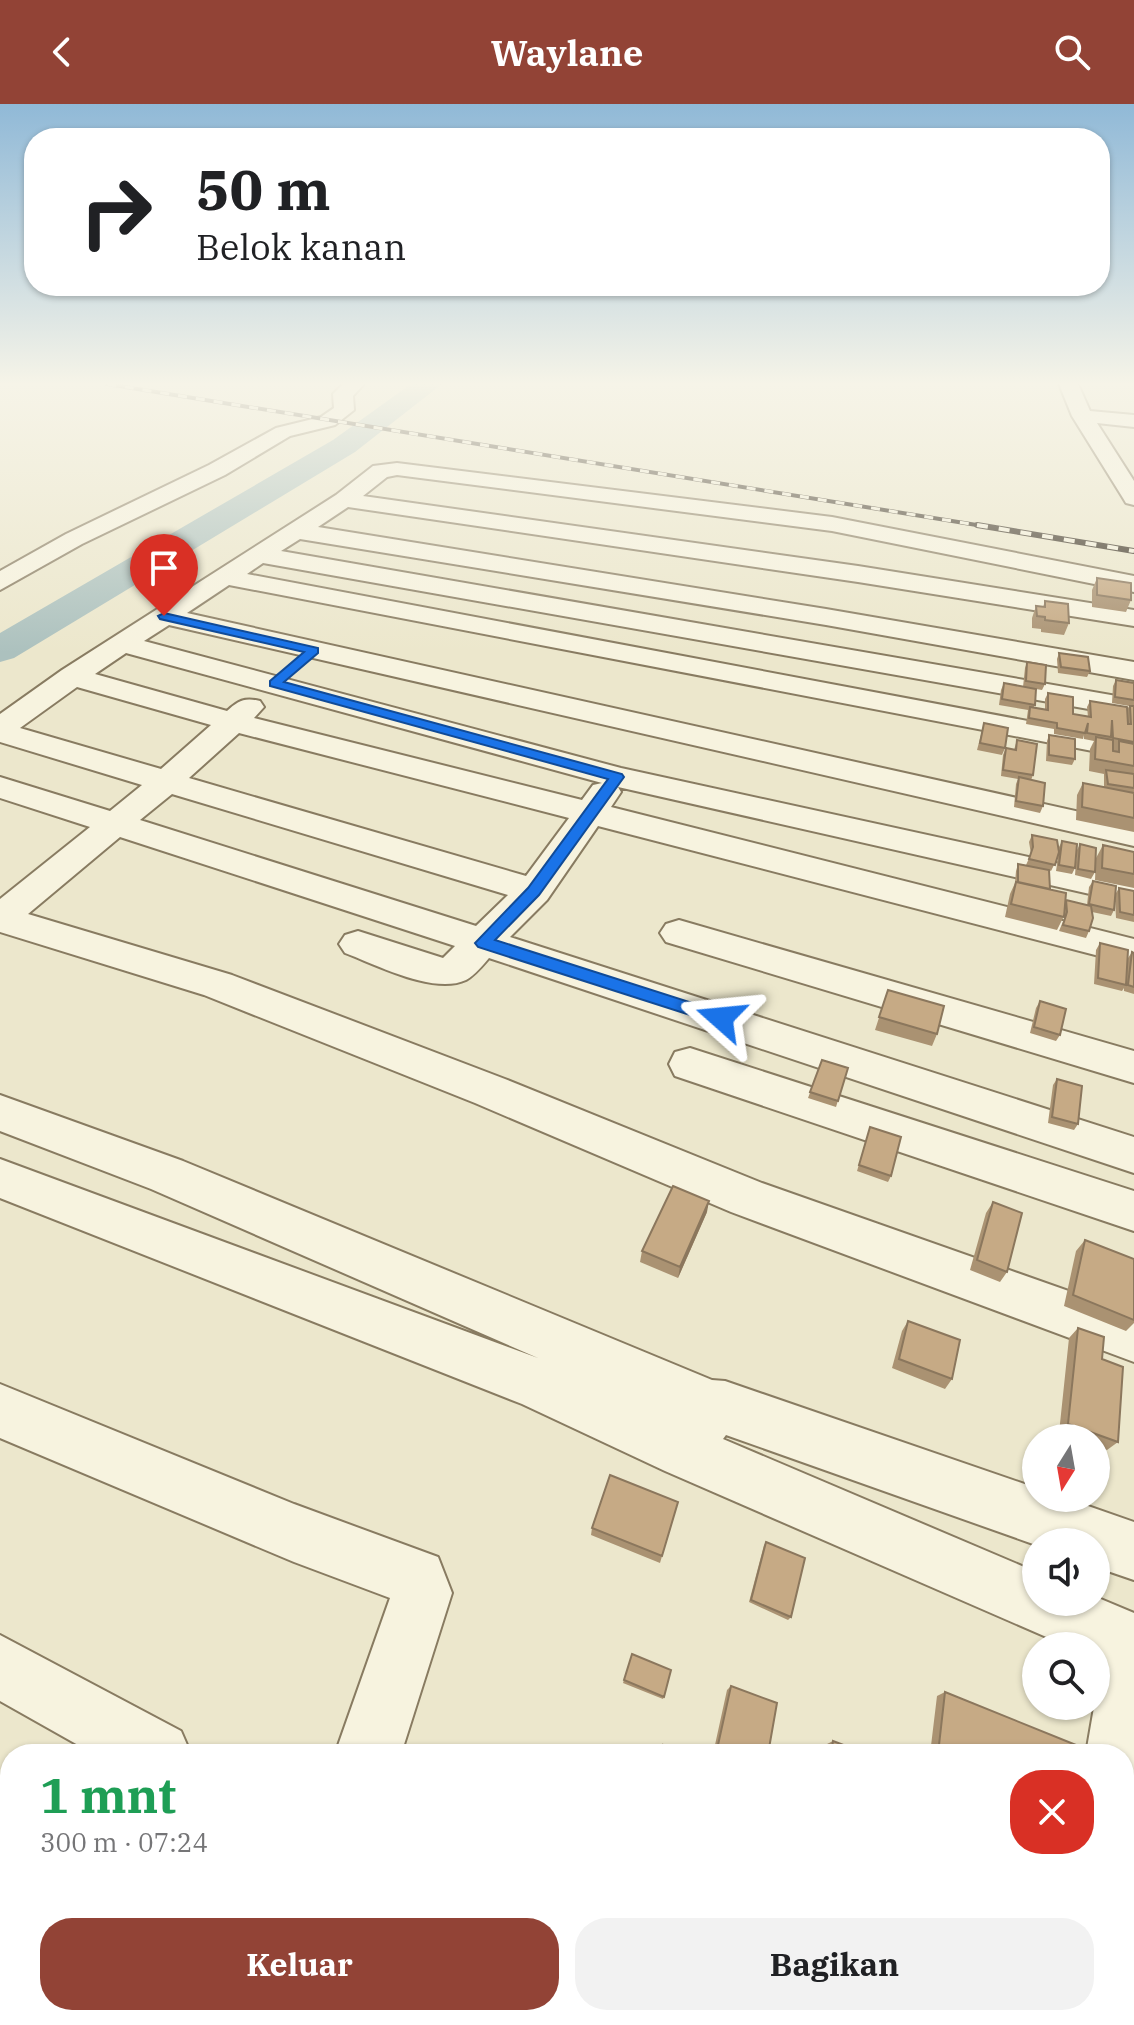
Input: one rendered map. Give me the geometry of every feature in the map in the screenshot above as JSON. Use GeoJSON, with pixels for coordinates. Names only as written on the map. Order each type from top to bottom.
{"type":"FeatureCollection","features":[{"type":"Feature","properties":{"kind":"street"},"geometry":{"type":"LineString","coordinates":[[0,582],[74,539],[209,474]]}},
{"type":"Feature","properties":{"kind":"street"},"geometry":{"type":"LineString","coordinates":[[0,730],[72,676],[344,500],[376,474]]}},
{"type":"Feature","properties":{"kind":"street"},"geometry":{"type":"LineString","coordinates":[[434,474],[832,524],[1134,584]]}},
{"type":"Feature","properties":{"kind":"street"},"geometry":{"type":"LineString","coordinates":[[1119,474],[1134,498]]}},
{"type":"Feature","properties":{"kind":"street"},"geometry":{"type":"LineString","coordinates":[[344,500],[1134,618]]}},
{"type":"Feature","properties":{"kind":"street"},"geometry":{"type":"LineString","coordinates":[[296,531],[1134,671]]}},
{"type":"Feature","properties":{"kind":"street"},"geometry":{"type":"LineString","coordinates":[[0,919],[166,782],[274,683],[426,553]]}},
{"type":"Feature","properties":{"kind":"street"},"geometry":{"type":"LineString","coordinates":[[259,555],[1134,708]]}},
{"type":"Feature","properties":{"kind":"street"},"geometry":{"type":"LineString","coordinates":[[683,630],[733,556]]}},
{"type":"Feature","properties":{"kind":"street"},"geometry":{"type":"LineString","coordinates":[[225,577],[338,628],[1134,835]]}},
{"type":"Feature","properties":{"kind":"street"},"geometry":{"type":"LineString","coordinates":[[164,616],[338,628],[1134,750]]}},
{"type":"Feature","properties":{"kind":"street"},"geometry":{"type":"LineString","coordinates":[[122,644],[617,777],[1134,892]]}},
{"type":"Feature","properties":{"kind":"street"},"geometry":{"type":"LineString","coordinates":[[72,676],[233,722],[1134,952]]}},
{"type":"Feature","properties":{"kind":"street"},"geometry":{"type":"LineString","coordinates":[[0,730],[534,891]]}},
{"type":"Feature","properties":{"kind":"street"},"geometry":{"type":"LineString","coordinates":[[358,944],[445,972],[455,969],[534,891],[617,777]]}},
{"type":"Feature","properties":{"kind":"street"},"geometry":{"type":"LineString","coordinates":[[0,787],[839,1056],[1133,1155]]}},
{"type":"Feature","properties":{"kind":"street"},"geometry":{"type":"LineString","coordinates":[[0,919],[218,985],[490,1091],[747,1198],[1134,1338]]}},
{"type":"Feature","properties":{"kind":"street"},"geometry":{"type":"LineString","coordinates":[[679,933],[1134,1067]]}},
{"type":"Feature","properties":{"kind":"street"},"geometry":{"type":"LineString","coordinates":[[690,1064],[1134,1211]]}},
{"type":"Feature","properties":{"kind":"street"},"geometry":{"type":"LineString","coordinates":[[0,1113],[167,1175],[699,1429],[1022,1595]]}},
{"type":"Feature","properties":{"kind":"street"},"geometry":{"type":"LineString","coordinates":[[0,1178],[538,1384],[699,1429],[741,1413],[1134,1551]]}},
{"type":"Feature","properties":{"kind":"street"},"geometry":{"type":"LineString","coordinates":[[0,1411],[294,1533],[417,1578],[422,1593],[380,1744]]}},
{"type":"Feature","properties":{"kind":"street"},"geometry":{"type":"LineString","coordinates":[[1069,1616],[1134,1644]]}},
{"type":"Feature","properties":{"kind":"street"},"geometry":{"type":"LineString","coordinates":[[1121,1744],[1134,1653]]}},
{"type":"Feature","properties":{"kind":"street"},"geometry":{"type":"LineString","coordinates":[[0,1666],[140,1744]]}},
{"type":"Feature","properties":{"kind":"building"},"geometry":{"type":"Polygon","coordinates":[[[1097,578],[1131,583],[1131,600],[1097,595],[1097,578]]]}},
{"type":"Feature","properties":{"kind":"building"},"geometry":{"type":"Polygon","coordinates":[[[1045,601],[1068,604],[1069,623],[1037,616],[1036,606],[1045,607],[1045,601]]]}},
{"type":"Feature","properties":{"kind":"building"},"geometry":{"type":"Polygon","coordinates":[[[1059,653],[1088,657],[1090,671],[1061,667],[1059,653]]]}},
{"type":"Feature","properties":{"kind":"building"},"geometry":{"type":"Polygon","coordinates":[[[1027,662],[1046,665],[1045,684],[1026,681],[1027,662]]]}},
{"type":"Feature","properties":{"kind":"building"},"geometry":{"type":"Polygon","coordinates":[[[1116,680],[1134,683],[1134,700],[1115,697],[1116,680]]]}},
{"type":"Feature","properties":{"kind":"building"},"geometry":{"type":"Polygon","coordinates":[[[1004,683],[1036,689],[1035,705],[1002,699],[1004,683]]]}},
{"type":"Feature","properties":{"kind":"building"},"geometry":{"type":"Polygon","coordinates":[[[1048,693],[1073,697],[1073,714],[1091,717],[1090,701],[1127,707],[1128,724],[1131,724],[1130,706],[1134,706],[1134,742],[1113,738],[1112,720],[1111,737],[1087,733],[1088,723],[1085,733],[1057,728],[1057,723],[1029,718],[1030,707],[1048,710],[1048,693]]]}},
{"type":"Feature","properties":{"kind":"building"},"geometry":{"type":"Polygon","coordinates":[[[984,723],[1008,728],[1005,748],[980,743],[984,723]]]}},
{"type":"Feature","properties":{"kind":"building"},"geometry":{"type":"Polygon","coordinates":[[[1049,735],[1075,739],[1075,759],[1049,755],[1049,735]]]}},
{"type":"Feature","properties":{"kind":"building"},"geometry":{"type":"Polygon","coordinates":[[[1096,737],[1113,740],[1113,751],[1119,752],[1119,741],[1134,744],[1134,766],[1095,759],[1096,737]]]}},
{"type":"Feature","properties":{"kind":"building"},"geometry":{"type":"Polygon","coordinates":[[[1017,740],[1037,744],[1033,775],[1003,770],[1006,748],[1016,750],[1017,740]]]}},
{"type":"Feature","properties":{"kind":"building"},"geometry":{"type":"Polygon","coordinates":[[[1106,770],[1134,774],[1134,788],[1108,784],[1106,770]]]}},
{"type":"Feature","properties":{"kind":"building"},"geometry":{"type":"Polygon","coordinates":[[[1019,777],[1045,783],[1043,806],[1016,801],[1019,777]]]}},
{"type":"Feature","properties":{"kind":"building"},"geometry":{"type":"Polygon","coordinates":[[[1083,783],[1134,793],[1134,818],[1082,807],[1083,783]]]}},
{"type":"Feature","properties":{"kind":"building"},"geometry":{"type":"Polygon","coordinates":[[[1032,835],[1057,840],[1059,852],[1055,865],[1029,859],[1033,847],[1032,835]]]}},
{"type":"Feature","properties":{"kind":"building"},"geometry":{"type":"Polygon","coordinates":[[[1062,841],[1077,844],[1075,868],[1059,865],[1062,841]]]}},
{"type":"Feature","properties":{"kind":"building"},"geometry":{"type":"Polygon","coordinates":[[[1080,844],[1096,848],[1095,872],[1078,869],[1080,844]]]}},
{"type":"Feature","properties":{"kind":"building"},"geometry":{"type":"Polygon","coordinates":[[[1103,845],[1134,852],[1134,874],[1102,868],[1103,845]]]}},
{"type":"Feature","properties":{"kind":"building"},"geometry":{"type":"Polygon","coordinates":[[[1018,864],[1049,870],[1050,889],[1018,882],[1018,864]]]}},
{"type":"Feature","properties":{"kind":"building"},"geometry":{"type":"Polygon","coordinates":[[[1093,881],[1116,886],[1114,910],[1089,904],[1093,881]]]}},
{"type":"Feature","properties":{"kind":"building"},"geometry":{"type":"Polygon","coordinates":[[[1016,882],[1066,893],[1064,917],[1011,904],[1016,882]]]}},
{"type":"Feature","properties":{"kind":"building"},"geometry":{"type":"Polygon","coordinates":[[[1119,888],[1134,891],[1134,915],[1120,912],[1119,888]]]}},
{"type":"Feature","properties":{"kind":"building"},"geometry":{"type":"Polygon","coordinates":[[[1066,900],[1091,906],[1093,918],[1089,931],[1063,925],[1067,912],[1066,900]]]}},
{"type":"Feature","properties":{"kind":"building"},"geometry":{"type":"Polygon","coordinates":[[[1100,943],[1128,950],[1126,985],[1098,978],[1100,943]]]}},
{"type":"Feature","properties":{"kind":"building"},"geometry":{"type":"Polygon","coordinates":[[[1134,953],[1134,987],[1128,985],[1134,953]]]}},
{"type":"Feature","properties":{"kind":"building"},"geometry":{"type":"Polygon","coordinates":[[[888,990],[944,1006],[937,1034],[879,1017],[888,990]]]}},
{"type":"Feature","properties":{"kind":"building"},"geometry":{"type":"Polygon","coordinates":[[[1040,1001],[1066,1009],[1060,1035],[1034,1027],[1040,1001]]]}},
{"type":"Feature","properties":{"kind":"building"},"geometry":{"type":"Polygon","coordinates":[[[822,1060],[848,1068],[838,1101],[810,1092],[822,1060]]]}},
{"type":"Feature","properties":{"kind":"building"},"geometry":{"type":"Polygon","coordinates":[[[1057,1079],[1082,1086],[1078,1124],[1052,1117],[1057,1079]]]}},
{"type":"Feature","properties":{"kind":"building"},"geometry":{"type":"Polygon","coordinates":[[[870,1127],[901,1137],[891,1176],[859,1165],[870,1127]]]}},
{"type":"Feature","properties":{"kind":"building"},"geometry":{"type":"Polygon","coordinates":[[[673,1186],[709,1201],[680,1267],[642,1251],[673,1186]]]}},
{"type":"Feature","properties":{"kind":"building"},"geometry":{"type":"Polygon","coordinates":[[[993,1202],[1022,1213],[1007,1272],[977,1260],[993,1202]]]}},
{"type":"Feature","properties":{"kind":"building"},"geometry":{"type":"Polygon","coordinates":[[[1085,1240],[1134,1259],[1134,1320],[1073,1295],[1085,1240]]]}},
{"type":"Feature","properties":{"kind":"building"},"geometry":{"type":"Polygon","coordinates":[[[908,1321],[960,1340],[952,1379],[899,1359],[908,1321]]]}},
{"type":"Feature","properties":{"kind":"building"},"geometry":{"type":"Polygon","coordinates":[[[1078,1328],[1104,1337],[1102,1359],[1123,1367],[1118,1442],[1110,1439],[1110,1424],[1068,1424],[1078,1328]]]}},
{"type":"Feature","properties":{"kind":"building"},"geometry":{"type":"Polygon","coordinates":[[[610,1475],[678,1502],[662,1556],[592,1528],[610,1475]]]}},
{"type":"Feature","properties":{"kind":"building"},"geometry":{"type":"Polygon","coordinates":[[[766,1542],[805,1558],[791,1617],[751,1600],[766,1542]]]}},
{"type":"Feature","properties":{"kind":"building"},"geometry":{"type":"Polygon","coordinates":[[[632,1654],[671,1670],[664,1697],[624,1680],[632,1654]]]}},
{"type":"Feature","properties":{"kind":"building"},"geometry":{"type":"Polygon","coordinates":[[[731,1686],[777,1703],[770,1744],[718,1744],[731,1686]]]}},
{"type":"Feature","properties":{"kind":"building"},"geometry":{"type":"Polygon","coordinates":[[[945,1692],[1074,1744],[939,1744],[945,1692]]]}},
{"type":"Feature","properties":{"kind":"waterway"},"geometry":{"type":"LineString","coordinates":[[0,650],[297,474]]}},
{"type":"Feature","properties":{"kind":"railway"},"geometry":{"type":"LineString","coordinates":[[660,474],[989,527]]}},
{"type":"Feature","properties":{"kind":"railway"},"geometry":{"type":"LineString","coordinates":[[977,525],[1134,551]]}},
{"type":"Feature","properties":{"kind":"route"},"geometry":{"type":"LineString","coordinates":[[164,616],[313,651],[274,683],[617,777],[534,891],[484,943],[721,1018]]}}]}
